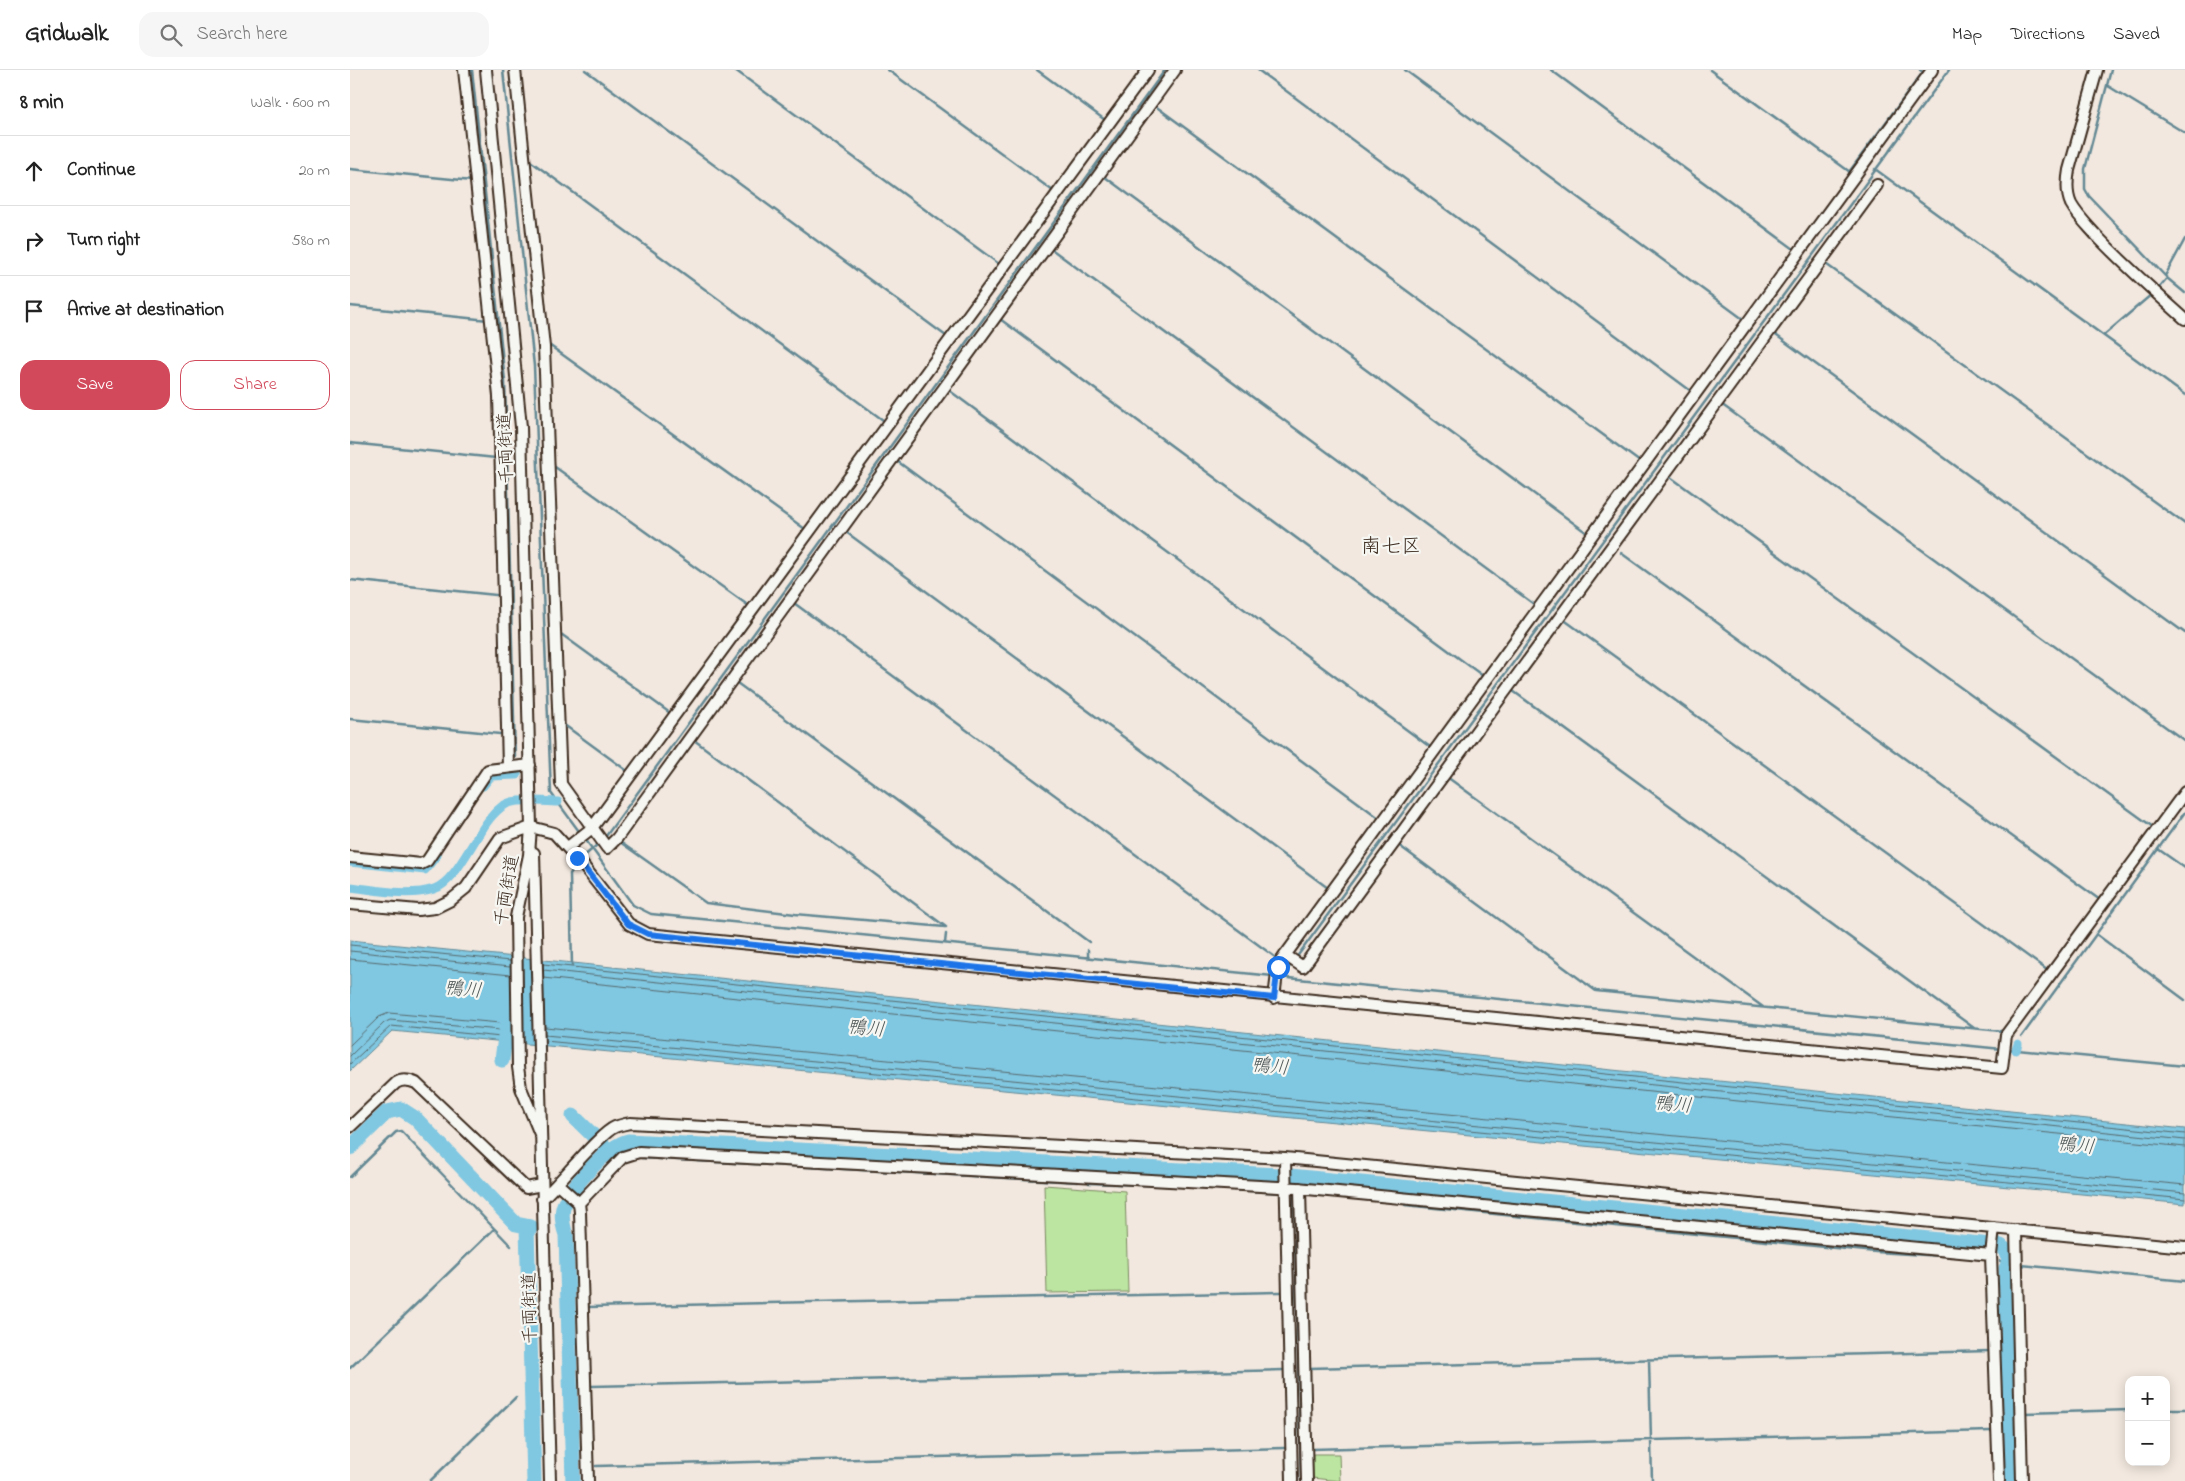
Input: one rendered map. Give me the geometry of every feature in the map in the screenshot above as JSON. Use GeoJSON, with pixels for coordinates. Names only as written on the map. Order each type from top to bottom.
{"type":"FeatureCollection","features":[{"type":"Feature","properties":{"kind":"street"},"geometry":{"type":"LineString","coordinates":[[464,70],[499,396],[508,767]]}},
{"type":"Feature","properties":{"kind":"street","name":"千両街道"},"geometry":{"type":"LineString","coordinates":[[486,70],[521,427],[531,827],[529,855],[516,917],[518,1067],[521,1088],[540,1134]]}},
{"type":"Feature","properties":{"kind":"street"},"geometry":{"type":"LineString","coordinates":[[515,70],[544,347],[561,784],[590,829],[607,848],[615,841],[1176,70]]}},
{"type":"Feature","properties":{"kind":"street"},"geometry":{"type":"LineString","coordinates":[[571,844],[590,829],[1148,70]]}},
{"type":"Feature","properties":{"kind":"street"},"geometry":{"type":"LineString","coordinates":[[1274,995],[1278,967],[1291,959],[1932,70]]}},
{"type":"Feature","properties":{"kind":"street"},"geometry":{"type":"LineString","coordinates":[[2097,70],[2069,170],[2067,181],[2069,198],[2077,212],[2099,238],[2185,319]]}},
{"type":"Feature","properties":{"kind":"street"},"geometry":{"type":"LineString","coordinates":[[1291,959],[1303,967],[1877,185]]}},
{"type":"Feature","properties":{"kind":"street"},"geometry":{"type":"LineString","coordinates":[[350,857],[421,864],[427,861],[488,770],[530,765]]}},
{"type":"Feature","properties":{"kind":"street"},"geometry":{"type":"LineString","coordinates":[[350,904],[418,910],[435,908],[451,900],[466,888],[500,838],[531,827],[554,833],[571,844],[580,861],[628,924],[648,934],[2002,1068],[2006,1035],[2185,792]]}},
{"type":"Feature","properties":{"kind":"street","name":"千両街道"},"geometry":{"type":"LineString","coordinates":[[531,827],[534,851],[550,1481]]}},
{"type":"Feature","properties":{"kind":"street"},"geometry":{"type":"LineString","coordinates":[[350,1127],[396,1083],[410,1081],[416,1083],[526,1188],[542,1185]]}},
{"type":"Feature","properties":{"kind":"street"},"geometry":{"type":"LineString","coordinates":[[542,1199],[562,1188],[603,1136],[614,1127],[630,1123],[1286,1158],[2185,1247]]}},
{"type":"Feature","properties":{"kind":"street"},"geometry":{"type":"LineString","coordinates":[[577,1202],[623,1157],[639,1152],[1291,1183],[1992,1249]]}},
{"type":"Feature","properties":{"kind":"street"},"geometry":{"type":"LineString","coordinates":[[1286,1158],[1291,1183],[1307,1481]]}},
{"type":"Feature","properties":{"kind":"street"},"geometry":{"type":"LineString","coordinates":[[1291,1183],[1292,1481]]}},
{"type":"Feature","properties":{"kind":"street"},"geometry":{"type":"LineString","coordinates":[[562,1188],[577,1202],[588,1481]]}},
{"type":"Feature","properties":{"kind":"street"},"geometry":{"type":"LineString","coordinates":[[1994,1228],[1992,1249],[1999,1481]]}},
{"type":"Feature","properties":{"kind":"street"},"geometry":{"type":"LineString","coordinates":[[2016,1230],[2022,1481]]}},
{"type":"Feature","properties":{"kind":"green space"},"geometry":{"type":"Polygon","coordinates":[[[1044,1185],[1125,1191],[1128,1292],[1047,1293],[1044,1185]]]}},
{"type":"Feature","properties":{"kind":"green space"},"geometry":{"type":"Polygon","coordinates":[[[1313,1454],[1339,1454],[1340,1481],[1312,1478],[1313,1454]]]}},
{"type":"Feature","properties":{"kind":"water","name":"鴨川"},"geometry":{"type":"Polygon","coordinates":[[[350,940],[2185,1129],[2185,1204],[392,1031],[350,1071],[350,940]]]}},
{"type":"Feature","properties":{"kind":"waterway"},"geometry":{"type":"LineString","coordinates":[[472,70],[505,381],[515,757]]}},
{"type":"Feature","properties":{"kind":"waterway"},"geometry":{"type":"LineString","coordinates":[[503,70],[534,366],[551,793],[581,834]]}},
{"type":"Feature","properties":{"kind":"waterway"},"geometry":{"type":"LineString","coordinates":[[585,70],[946,336]]}},
{"type":"Feature","properties":{"kind":"waterway"},"geometry":{"type":"LineString","coordinates":[[735,70],[999,264]]}},
{"type":"Feature","properties":{"kind":"waterway"},"geometry":{"type":"LineString","coordinates":[[888,70],[1053,191]]}},
{"type":"Feature","properties":{"kind":"waterway"},"geometry":{"type":"LineString","coordinates":[[1037,70],[1105,120]]}},
{"type":"Feature","properties":{"kind":"waterway"},"geometry":{"type":"LineString","coordinates":[[606,836],[1165,70]]}},
{"type":"Feature","properties":{"kind":"waterway"},"geometry":{"type":"LineString","coordinates":[[1258,70],[1691,391]]}},
{"type":"Feature","properties":{"kind":"waterway"},"geometry":{"type":"LineString","coordinates":[[1405,70],[1743,319]]}},
{"type":"Feature","properties":{"kind":"waterway"},"geometry":{"type":"LineString","coordinates":[[1551,70],[1794,249]]}},
{"type":"Feature","properties":{"kind":"waterway"},"geometry":{"type":"LineString","coordinates":[[1710,70],[1850,172]]}},
{"type":"Feature","properties":{"kind":"waterway"},"geometry":{"type":"LineString","coordinates":[[1849,172],[1923,72],[1920,70]]}},
{"type":"Feature","properties":{"kind":"waterway"},"geometry":{"type":"LineString","coordinates":[[1296,958],[1949,70]]}},
{"type":"Feature","properties":{"kind":"waterway"},"geometry":{"type":"LineString","coordinates":[[2111,70],[2085,169],[2085,189],[2089,196],[2167,278],[2185,293]]}},
{"type":"Feature","properties":{"kind":"waterway"},"geometry":{"type":"LineString","coordinates":[[2108,86],[2185,133]]}},
{"type":"Feature","properties":{"kind":"waterway"},"geometry":{"type":"LineString","coordinates":[[1158,108],[1640,462]]}},
{"type":"Feature","properties":{"kind":"waterway"},"geometry":{"type":"LineString","coordinates":[[529,160],[883,420]]}},
{"type":"Feature","properties":{"kind":"waterway"},"geometry":{"type":"LineString","coordinates":[[350,169],[472,181]]}},
{"type":"Feature","properties":{"kind":"waterway"},"geometry":{"type":"LineString","coordinates":[[1875,169],[2185,395]]}},
{"type":"Feature","properties":{"kind":"waterway"},"geometry":{"type":"LineString","coordinates":[[1105,177],[1587,533]]}},
{"type":"Feature","properties":{"kind":"waterway"},"geometry":{"type":"LineString","coordinates":[[2165,276],[2185,239]]}},
{"type":"Feature","properties":{"kind":"waterway"},"geometry":{"type":"LineString","coordinates":[[1050,248],[1535,605]]}},
{"type":"Feature","properties":{"kind":"waterway"},"geometry":{"type":"LineString","coordinates":[[1823,262],[2185,524]]}},
{"type":"Feature","properties":{"kind":"waterway"},"geometry":{"type":"LineString","coordinates":[[2157,290],[2167,278]]}},
{"type":"Feature","properties":{"kind":"waterway"},"geometry":{"type":"LineString","coordinates":[[2104,335],[2152,294]]}},
{"type":"Feature","properties":{"kind":"waterway"},"geometry":{"type":"LineString","coordinates":[[350,306],[488,320]]}},
{"type":"Feature","properties":{"kind":"waterway"},"geometry":{"type":"LineString","coordinates":[[1000,319],[1483,676]]}},
{"type":"Feature","properties":{"kind":"waterway"},"geometry":{"type":"LineString","coordinates":[[1773,333],[2185,633]]}},
{"type":"Feature","properties":{"kind":"waterway"},"geometry":{"type":"LineString","coordinates":[[549,345],[805,529]]}},
{"type":"Feature","properties":{"kind":"waterway"},"geometry":{"type":"LineString","coordinates":[[950,391],[1430,747]]}},
{"type":"Feature","properties":{"kind":"waterway"},"geometry":{"type":"LineString","coordinates":[[1721,404],[2185,741]]}},
{"type":"Feature","properties":{"kind":"waterway"},"geometry":{"type":"LineString","coordinates":[[350,443],[496,458]]}},
{"type":"Feature","properties":{"kind":"waterway"},"geometry":{"type":"LineString","coordinates":[[897,461],[1379,818]]}},
{"type":"Feature","properties":{"kind":"waterway"},"geometry":{"type":"LineString","coordinates":[[555,467],[749,606]]}},
{"type":"Feature","properties":{"kind":"waterway"},"geometry":{"type":"LineString","coordinates":[[1669,476],[2153,827]]}},
{"type":"Feature","properties":{"kind":"waterway"},"geometry":{"type":"LineString","coordinates":[[846,532],[1328,888]]}},
{"type":"Feature","properties":{"kind":"waterway"},"geometry":{"type":"LineString","coordinates":[[1621,553],[2100,900]]}},
{"type":"Feature","properties":{"kind":"waterway"},"geometry":{"type":"LineString","coordinates":[[350,580],[496,595]]}},
{"type":"Feature","properties":{"kind":"waterway"},"geometry":{"type":"LineString","coordinates":[[794,603],[1275,957]]}},
{"type":"Feature","properties":{"kind":"waterway"},"geometry":{"type":"LineString","coordinates":[[1563,619],[2047,970]]}},
{"type":"Feature","properties":{"kind":"waterway"},"geometry":{"type":"LineString","coordinates":[[561,634],[670,713]]}},
{"type":"Feature","properties":{"kind":"waterway"},"geometry":{"type":"LineString","coordinates":[[737,683],[1089,942]]}},
{"type":"Feature","properties":{"kind":"waterway"},"geometry":{"type":"LineString","coordinates":[[1513,691],[1974,1028]]}},
{"type":"Feature","properties":{"kind":"waterway"},"geometry":{"type":"LineString","coordinates":[[350,719],[500,734]]}},
{"type":"Feature","properties":{"kind":"waterway"},"geometry":{"type":"LineString","coordinates":[[563,724],[626,770]]}},
{"type":"Feature","properties":{"kind":"waterway"},"geometry":{"type":"LineString","coordinates":[[694,740],[946,927]]}},
{"type":"Feature","properties":{"kind":"waterway"},"geometry":{"type":"LineString","coordinates":[[483,786],[491,776],[517,775],[517,773]]}},
{"type":"Feature","properties":{"kind":"waterway"},"geometry":{"type":"LineString","coordinates":[[1447,777],[1763,1007]]}},
{"type":"Feature","properties":{"kind":"waterway"},"geometry":{"type":"LineString","coordinates":[[350,887],[403,893],[434,889],[444,883],[454,872],[491,817],[501,807],[517,801],[558,802]]}},
{"type":"Feature","properties":{"kind":"waterway"},"geometry":{"type":"LineString","coordinates":[[2022,1036],[2185,812]]}},
{"type":"Feature","properties":{"kind":"waterway"},"geometry":{"type":"LineString","coordinates":[[585,839],[633,905],[651,914],[1273,976]]}},
{"type":"Feature","properties":{"kind":"waterway"},"geometry":{"type":"LineString","coordinates":[[620,842],[706,903],[795,914],[945,927]]}},
{"type":"Feature","properties":{"kind":"waterway"},"geometry":{"type":"LineString","coordinates":[[1397,844],[1596,991],[2001,1031]]}},
{"type":"Feature","properties":{"kind":"waterway"},"geometry":{"type":"LineString","coordinates":[[582,858],[597,845]]}},
{"type":"Feature","properties":{"kind":"waterway"},"geometry":{"type":"LineString","coordinates":[[2158,849],[2185,868]]}},
{"type":"Feature","properties":{"kind":"waterway"},"geometry":{"type":"LineString","coordinates":[[350,862],[425,870],[437,855]]}},
{"type":"Feature","properties":{"kind":"waterway"},"geometry":{"type":"LineString","coordinates":[[572,966],[570,874],[578,862]]}},
{"type":"Feature","properties":{"kind":"waterway"},"geometry":{"type":"LineString","coordinates":[[945,943],[946,934]]}},
{"type":"Feature","properties":{"kind":"waterway"},"geometry":{"type":"LineString","coordinates":[[2096,934],[2185,1000]]}},
{"type":"Feature","properties":{"kind":"waterway"},"geometry":{"type":"LineString","coordinates":[[1088,950],[1088,958]]}},
{"type":"Feature","properties":{"kind":"waterway"},"geometry":{"type":"LineString","coordinates":[[1282,977],[1293,962]]}},
{"type":"Feature","properties":{"kind":"waterway"},"geometry":{"type":"LineString","coordinates":[[1278,977],[2002,1049]]}},
{"type":"Feature","properties":{"kind":"waterway"},"geometry":{"type":"LineString","coordinates":[[502,1060],[507,1022]]}},
{"type":"Feature","properties":{"kind":"waterway"},"geometry":{"type":"LineString","coordinates":[[2016,1050],[2018,1044]]}},
{"type":"Feature","properties":{"kind":"waterway"},"geometry":{"type":"LineString","coordinates":[[2007,1049],[2185,1066]]}},
{"type":"Feature","properties":{"kind":"waterway"},"geometry":{"type":"LineString","coordinates":[[350,1148],[387,1112],[401,1109],[415,1118],[516,1224],[531,1227]]}},
{"type":"Feature","properties":{"kind":"waterway"},"geometry":{"type":"LineString","coordinates":[[573,1116],[608,1150]]}},
{"type":"Feature","properties":{"kind":"waterway"},"geometry":{"type":"LineString","coordinates":[[350,1177],[396,1132],[401,1131],[511,1246]]}},
{"type":"Feature","properties":{"kind":"waterway"},"geometry":{"type":"LineString","coordinates":[[573,1481],[566,1235],[562,1211],[566,1200],[590,1169],[611,1150],[628,1141],[1280,1175],[2001,1246],[2007,1253],[2008,1259],[2006,1268],[2012,1481]]}},
{"type":"Feature","properties":{"kind":"waterway"},"geometry":{"type":"LineString","coordinates":[[608,1150],[615,1153]]}},
{"type":"Feature","properties":{"kind":"waterway"},"geometry":{"type":"LineString","coordinates":[[641,1158],[1078,1182]]}},
{"type":"Feature","properties":{"kind":"waterway"},"geometry":{"type":"LineString","coordinates":[[1294,1176],[1294,1185]]}},
{"type":"Feature","properties":{"kind":"waterway"},"geometry":{"type":"LineString","coordinates":[[1089,1183],[1168,1186]]}},
{"type":"Feature","properties":{"kind":"waterway"},"geometry":{"type":"LineString","coordinates":[[1204,1188],[1280,1193]]}},
{"type":"Feature","properties":{"kind":"waterway"},"geometry":{"type":"LineString","coordinates":[[1294,1190],[1301,1481]]}},
{"type":"Feature","properties":{"kind":"waterway"},"geometry":{"type":"LineString","coordinates":[[1405,1205],[1876,1252],[1959,1257]]}},
{"type":"Feature","properties":{"kind":"waterway"},"geometry":{"type":"LineString","coordinates":[[527,1227],[534,1481]]}},
{"type":"Feature","properties":{"kind":"waterway"},"geometry":{"type":"LineString","coordinates":[[350,1368],[494,1229]]}},
{"type":"Feature","properties":{"kind":"waterway"},"geometry":{"type":"LineString","coordinates":[[524,1246],[528,1247]]}},
{"type":"Feature","properties":{"kind":"waterway"},"geometry":{"type":"LineString","coordinates":[[2000,1261],[2008,1262]]}},
{"type":"Feature","properties":{"kind":"waterway"},"geometry":{"type":"LineString","coordinates":[[2021,1265],[2185,1281]]}},
{"type":"Feature","properties":{"kind":"waterway"},"geometry":{"type":"LineString","coordinates":[[588,1307],[1281,1292]]}},
{"type":"Feature","properties":{"kind":"waterway"},"geometry":{"type":"LineString","coordinates":[[568,1307],[573,1307]]}},
{"type":"Feature","properties":{"kind":"waterway"},"geometry":{"type":"LineString","coordinates":[[1309,1368],[1990,1351]]}},
{"type":"Feature","properties":{"kind":"waterway"},"geometry":{"type":"LineString","coordinates":[[1649,1360],[1652,1481]]}},
{"type":"Feature","properties":{"kind":"waterway"},"geometry":{"type":"LineString","coordinates":[[592,1386],[1284,1370]]}},
{"type":"Feature","properties":{"kind":"waterway"},"geometry":{"type":"LineString","coordinates":[[570,1386],[575,1386]]}},
{"type":"Feature","properties":{"kind":"waterway"},"geometry":{"type":"LineString","coordinates":[[430,1481],[516,1397]]}},
{"type":"Feature","properties":{"kind":"waterway"},"geometry":{"type":"LineString","coordinates":[[2170,1409],[2185,1409]]}},
{"type":"Feature","properties":{"kind":"waterway"},"geometry":{"type":"LineString","coordinates":[[2025,1413],[2125,1410]]}},
{"type":"Feature","properties":{"kind":"waterway"},"geometry":{"type":"LineString","coordinates":[[2009,1413],[2014,1413]]}},
{"type":"Feature","properties":{"kind":"waterway"},"geometry":{"type":"LineString","coordinates":[[1312,1449],[1990,1431]]}},
{"type":"Feature","properties":{"kind":"waterway"},"geometry":{"type":"LineString","coordinates":[[596,1466],[1284,1448]]}},
{"type":"Feature","properties":{"kind":"district","name":"南七区"},"geometry":{"type":"Point","coordinates":[1391,545]}},
{"type":"Feature","properties":{"kind":"route"},"geometry":{"type":"LineString","coordinates":[[577,858],[628,924],[648,934],[1274,998],[1278,967]]}}]}
